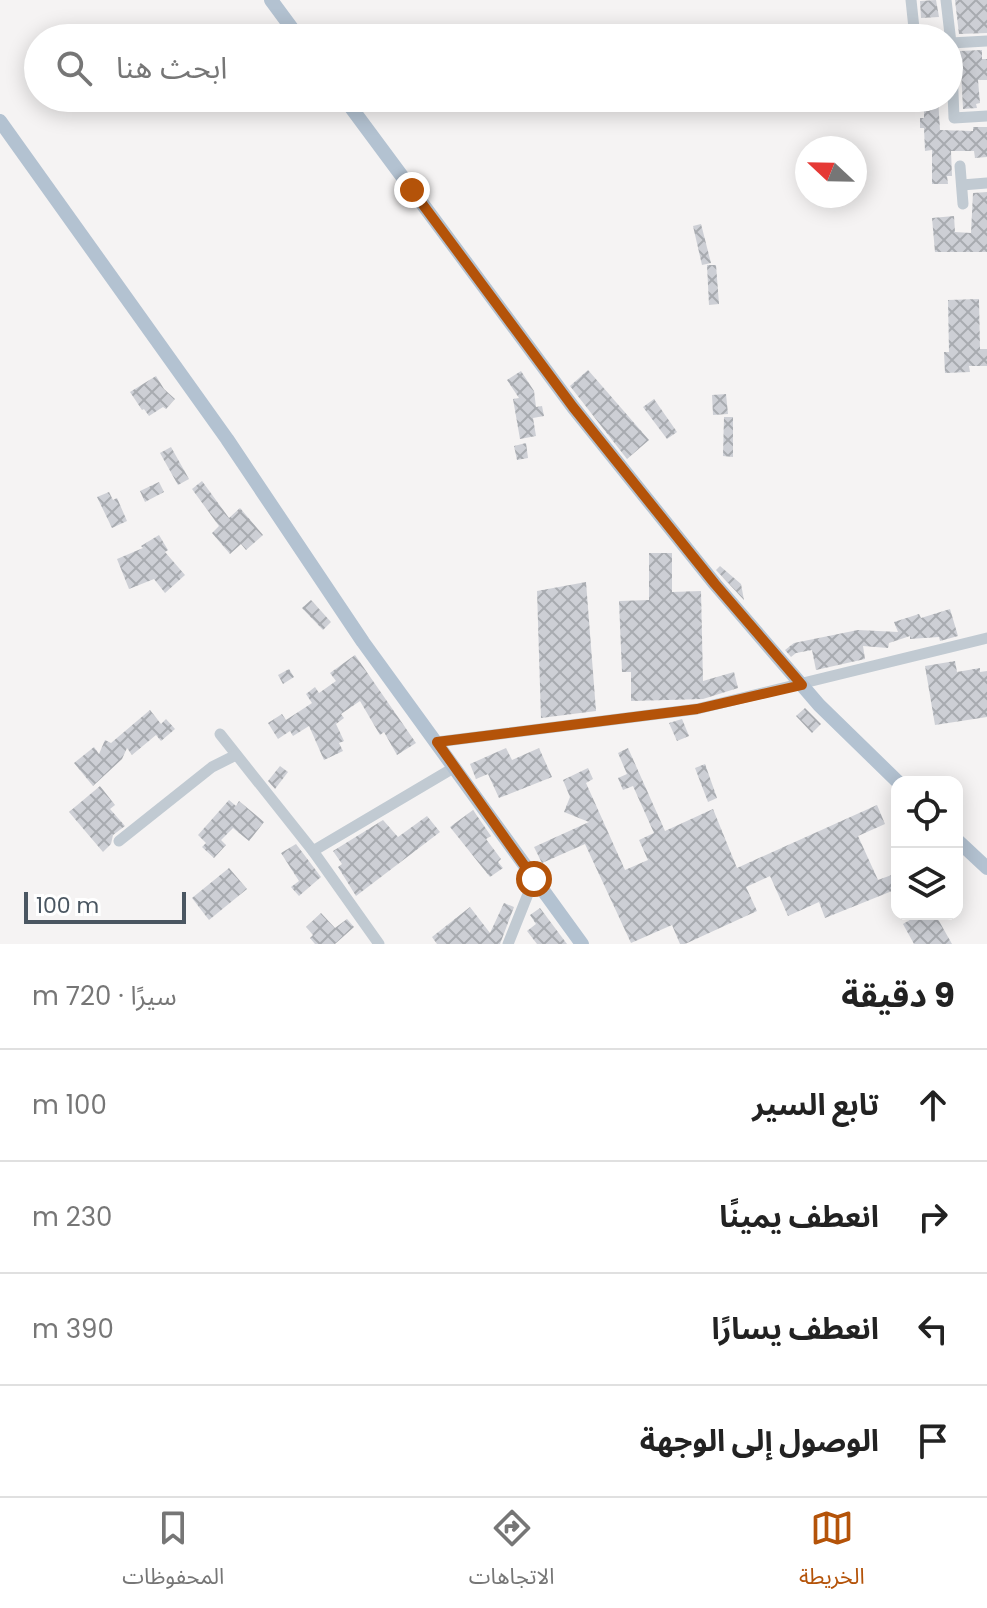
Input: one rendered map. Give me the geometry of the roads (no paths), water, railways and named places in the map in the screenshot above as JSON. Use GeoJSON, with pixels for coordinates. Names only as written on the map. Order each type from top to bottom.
{"type":"FeatureCollection","features":[{"type":"Feature","properties":{"kind":"main road"},"geometry":{"type":"LineString","coordinates":[[271,0],[289,24]]}},
{"type":"Feature","properties":{"kind":"main road"},"geometry":{"type":"LineString","coordinates":[[354,112],[573,407],[715,584],[802,685],[892,776]]}},
{"type":"Feature","properties":{"kind":"main road"},"geometry":{"type":"LineString","coordinates":[[0,121],[227,439],[363,642],[582,944]]}},
{"type":"Feature","properties":{"kind":"main road"},"geometry":{"type":"LineString","coordinates":[[963,846],[987,868]]}},
{"type":"Feature","properties":{"kind":"street"},"geometry":{"type":"LineString","coordinates":[[911,0],[914,24]]}},
{"type":"Feature","properties":{"kind":"street"},"geometry":{"type":"LineString","coordinates":[[946,0],[949,24]]}},
{"type":"Feature","properties":{"kind":"street"},"geometry":{"type":"LineString","coordinates":[[963,42],[987,41]]}},
{"type":"Feature","properties":{"kind":"street"},"geometry":{"type":"LineString","coordinates":[[954,112],[954,118],[987,116]]}},
{"type":"Feature","properties":{"kind":"street"},"geometry":{"type":"LineString","coordinates":[[960,166],[963,204]]}},
{"type":"Feature","properties":{"kind":"street"},"geometry":{"type":"LineString","coordinates":[[962,185],[987,183]]}},
{"type":"Feature","properties":{"kind":"street"},"geometry":{"type":"LineString","coordinates":[[437,742],[697,709],[987,638]]}},
{"type":"Feature","properties":{"kind":"street"},"geometry":{"type":"LineString","coordinates":[[220,734],[313,851],[379,944]]}},
{"type":"Feature","properties":{"kind":"street"},"geometry":{"type":"LineString","coordinates":[[119,841],[212,767],[236,755]]}},
{"type":"Feature","properties":{"kind":"street"},"geometry":{"type":"LineString","coordinates":[[313,851],[455,767]]}},
{"type":"Feature","properties":{"kind":"street"},"geometry":{"type":"LineString","coordinates":[[508,944],[534,879]]}}]}
